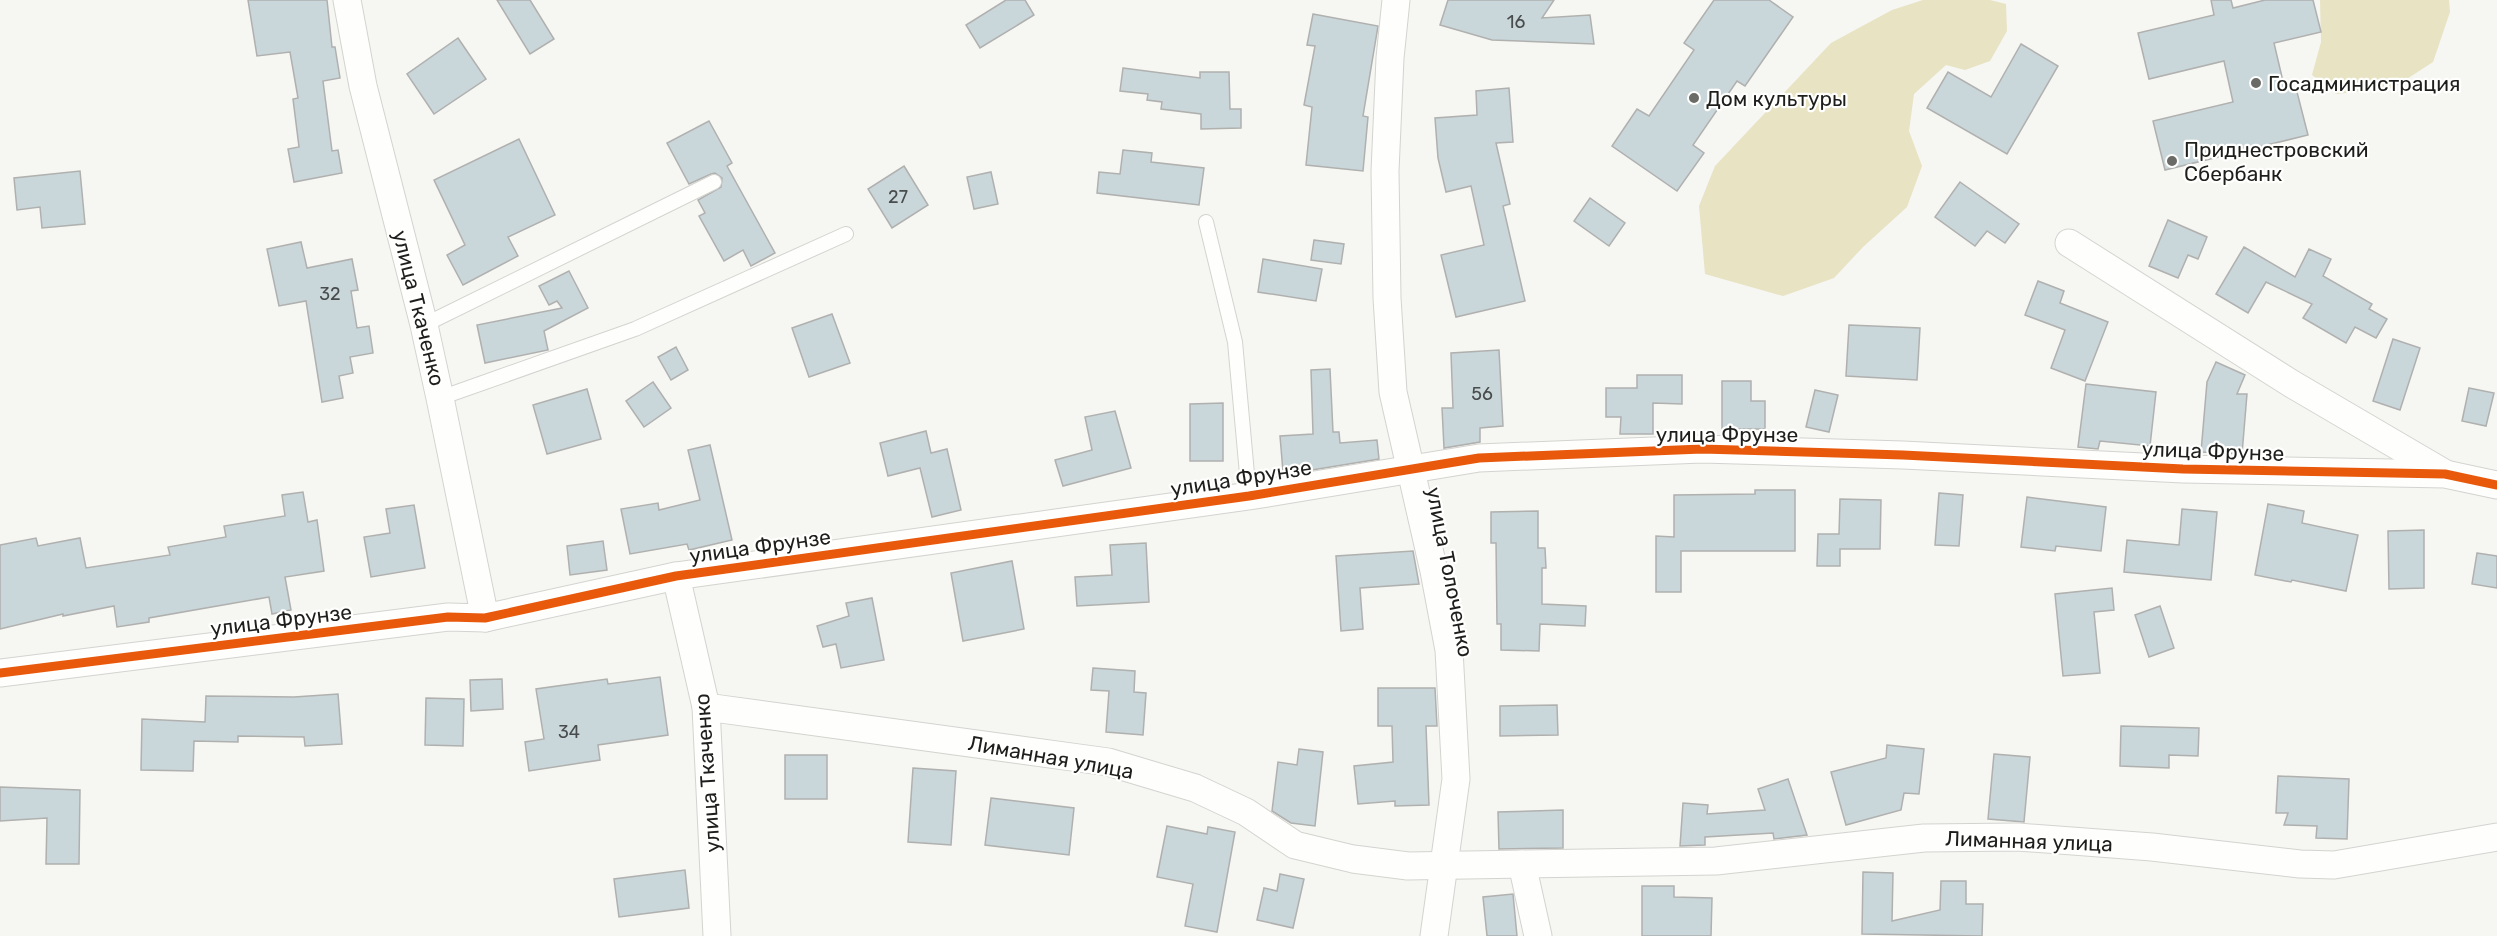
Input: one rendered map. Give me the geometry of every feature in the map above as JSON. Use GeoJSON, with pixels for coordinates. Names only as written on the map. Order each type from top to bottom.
{"type":"FeatureCollection","features":[{"type":"Feature","properties":{"kind":"street","name":"улица Ткаченко"},"geometry":{"type":"LineString","coordinates":[[347,0],[363,86],[424,325],[485,618]]}},
{"type":"Feature","properties":{"kind":"street","name":"улица Толоченко"},"geometry":{"type":"LineString","coordinates":[[1396,0],[1390,58],[1385,171],[1388,298],[1394,392],[1449,650],[1456,779],[1434,936]]}},
{"type":"Feature","properties":{"kind":"street"},"geometry":{"type":"LineString","coordinates":[[2069,243],[2292,384],[2445,474]]}},
{"type":"Feature","properties":{"kind":"street","name":"улица Фрунзе"},"geometry":{"type":"LineString","coordinates":[[0,673],[448,617],[485,618],[676,576],[1249,496],[1479,458],[1702,449],[1903,455],[2184,469],[2445,474],[2497,485]]}},
{"type":"Feature","properties":{"kind":"street","name":"улица Ткаченко"},"geometry":{"type":"LineString","coordinates":[[676,576],[706,707],[717,936]]}},
{"type":"Feature","properties":{"kind":"street","name":"Лиманная улица"},"geometry":{"type":"LineString","coordinates":[[706,707],[1108,762],[1195,788],[1246,812],[1295,844],[1353,860],[1408,866],[1716,861],[1924,838],[2018,837],[2152,847],[2300,864],[2334,865],[2497,837]]}},
{"type":"Feature","properties":{"kind":"street"},"geometry":{"type":"LineString","coordinates":[[1522,864],[1538,936]]}},
{"type":"Feature","properties":{"kind":"lane"},"geometry":{"type":"LineString","coordinates":[[424,325],[714,182]]}},
{"type":"Feature","properties":{"kind":"lane"},"geometry":{"type":"LineString","coordinates":[[1206,222],[1235,342],[1249,496]]}},
{"type":"Feature","properties":{"kind":"lane"},"geometry":{"type":"LineString","coordinates":[[440,398],[635,329],[846,234]]}},
{"type":"Feature","properties":{"kind":"shaded area"},"geometry":{"type":"Polygon","coordinates":[[[1923,0],[1990,0],[2006,4],[2007,31],[1990,61],[1965,70],[1946,65],[1914,94],[1909,131],[1922,166],[1907,207],[1863,247],[1834,278],[1783,296],[1705,274],[1699,206],[1715,166],[1831,43],[1892,10],[1923,0]]]}},
{"type":"Feature","properties":{"kind":"shaded area"},"geometry":{"type":"Polygon","coordinates":[[[2320,0],[2449,0],[2450,12],[2433,62],[2393,88],[2336,94],[2312,75],[2321,42],[2320,0]]]}},
{"type":"Feature","properties":{"kind":"building"},"geometry":{"type":"Polygon","coordinates":[[[248,0],[327,0],[332,47],[335,47],[340,78],[323,81],[332,151],[338,150],[342,173],[294,182],[288,149],[299,147],[293,99],[298,98],[290,52],[257,56],[248,0]]]}},
{"type":"Feature","properties":{"kind":"building"},"geometry":{"type":"Polygon","coordinates":[[[497,0],[530,0],[554,39],[530,54],[497,0]]]}},
{"type":"Feature","properties":{"kind":"building"},"geometry":{"type":"Polygon","coordinates":[[[1006,0],[1025,0],[1034,15],[980,48],[966,25],[1006,0]]]}},
{"type":"Feature","properties":{"kind":"building"},"geometry":{"type":"Polygon","coordinates":[[[1448,0],[1554,0],[1542,18],[1590,15],[1594,44],[1492,40],[1440,25],[1448,0]]]}},
{"type":"Feature","properties":{"kind":"building","name":"Дом культуры"},"geometry":{"type":"Polygon","coordinates":[[[1714,0],[1769,0],[1793,17],[1745,86],[1737,81],[1693,145],[1704,153],[1677,191],[1612,146],[1637,109],[1649,116],[1694,50],[1684,43],[1714,0]]]}},
{"type":"Feature","properties":{"kind":"building","name":"Госадминистрация"},"geometry":{"type":"Polygon","coordinates":[[[2211,0],[2231,0],[2233,8],[2265,0],[2313,0],[2321,32],[2274,43],[2285,90],[2296,88],[2308,135],[2165,170],[2153,121],[2233,102],[2224,61],[2149,79],[2138,33],[2214,15],[2211,0]]]}},
{"type":"Feature","properties":{"kind":"building"},"geometry":{"type":"Polygon","coordinates":[[[1313,14],[1378,26],[1363,116],[1368,117],[1363,171],[1306,165],[1312,107],[1304,105],[1315,46],[1307,45],[1313,14]]]}},
{"type":"Feature","properties":{"kind":"building"},"geometry":{"type":"Polygon","coordinates":[[[458,38],[486,79],[434,114],[407,74],[458,38]]]}},
{"type":"Feature","properties":{"kind":"building"},"geometry":{"type":"Polygon","coordinates":[[[2021,44],[2058,66],[2007,154],[1927,108],[1948,72],[1991,97],[2021,44]]]}},
{"type":"Feature","properties":{"kind":"building"},"geometry":{"type":"Polygon","coordinates":[[[1123,68],[1200,78],[1200,72],[1229,72],[1230,109],[1241,109],[1241,128],[1201,129],[1201,114],[1161,109],[1162,102],[1147,100],[1148,94],[1120,91],[1123,68]]]}},
{"type":"Feature","properties":{"kind":"building"},"geometry":{"type":"Polygon","coordinates":[[[1509,88],[1513,142],[1496,143],[1510,204],[1503,206],[1525,301],[1456,317],[1441,255],[1484,245],[1471,186],[1446,192],[1438,158],[1435,118],[1477,115],[1476,91],[1509,88]]]}},
{"type":"Feature","properties":{"kind":"building"},"geometry":{"type":"Polygon","coordinates":[[[709,121],[732,163],[727,166],[775,253],[751,266],[743,250],[724,261],[699,216],[705,213],[698,200],[721,187],[722,178],[715,173],[689,184],[667,143],[709,121]]]}},
{"type":"Feature","properties":{"kind":"building"},"geometry":{"type":"Polygon","coordinates":[[[519,139],[555,215],[508,237],[518,256],[463,285],[447,255],[465,245],[434,180],[519,139]]]}},
{"type":"Feature","properties":{"kind":"building"},"geometry":{"type":"Polygon","coordinates":[[[1123,150],[1152,153],[1151,162],[1204,168],[1199,205],[1097,193],[1099,172],[1120,174],[1123,150]]]}},
{"type":"Feature","properties":{"kind":"building"},"geometry":{"type":"Polygon","coordinates":[[[904,166],[928,205],[892,228],[868,189],[904,166]]]}},
{"type":"Feature","properties":{"kind":"building"},"geometry":{"type":"Polygon","coordinates":[[[80,171],[85,224],[42,228],[40,207],[17,210],[14,178],[80,171]]]}},
{"type":"Feature","properties":{"kind":"building"},"geometry":{"type":"Polygon","coordinates":[[[991,172],[998,204],[974,209],[967,177],[991,172]]]}},
{"type":"Feature","properties":{"kind":"building"},"geometry":{"type":"Polygon","coordinates":[[[1960,182],[2019,224],[2005,243],[1987,231],[1975,246],[1935,217],[1960,182]]]}},
{"type":"Feature","properties":{"kind":"building"},"geometry":{"type":"Polygon","coordinates":[[[1590,198],[1625,223],[1609,246],[1574,221],[1590,198]]]}},
{"type":"Feature","properties":{"kind":"building"},"geometry":{"type":"Polygon","coordinates":[[[2168,220],[2207,237],[2198,259],[2188,255],[2178,278],[2149,266],[2168,220]]]}},
{"type":"Feature","properties":{"kind":"building"},"geometry":{"type":"Polygon","coordinates":[[[1314,240],[1344,244],[1341,264],[1311,260],[1314,240]]]}},
{"type":"Feature","properties":{"kind":"building"},"geometry":{"type":"Polygon","coordinates":[[[301,242],[307,268],[352,259],[358,290],[351,291],[357,328],[369,326],[373,353],[350,357],[353,373],[339,376],[343,398],[322,402],[306,301],[279,306],[267,249],[301,242]]]}},
{"type":"Feature","properties":{"kind":"building"},"geometry":{"type":"Polygon","coordinates":[[[2244,247],[2295,277],[2309,249],[2331,259],[2323,276],[2372,304],[2369,309],[2387,319],[2376,338],[2355,327],[2346,343],[2303,318],[2312,304],[2266,282],[2248,313],[2216,294],[2244,247]]]}},
{"type":"Feature","properties":{"kind":"building"},"geometry":{"type":"Polygon","coordinates":[[[1263,259],[1322,269],[1316,301],[1258,292],[1263,259]]]}},
{"type":"Feature","properties":{"kind":"building"},"geometry":{"type":"Polygon","coordinates":[[[569,271],[588,308],[544,331],[548,350],[485,363],[477,325],[562,308],[557,301],[549,305],[539,286],[569,271]]]}},
{"type":"Feature","properties":{"kind":"building"},"geometry":{"type":"Polygon","coordinates":[[[2038,281],[2064,291],[2060,303],[2108,322],[2085,381],[2051,368],[2065,330],[2025,315],[2038,281]]]}},
{"type":"Feature","properties":{"kind":"building"},"geometry":{"type":"Polygon","coordinates":[[[832,314],[850,363],[809,377],[792,328],[832,314]]]}},
{"type":"Feature","properties":{"kind":"building"},"geometry":{"type":"Polygon","coordinates":[[[1849,325],[1920,328],[1917,380],[1846,376],[1849,325]]]}},
{"type":"Feature","properties":{"kind":"building"},"geometry":{"type":"Polygon","coordinates":[[[2393,339],[2420,348],[2400,410],[2373,401],[2393,339]]]}},
{"type":"Feature","properties":{"kind":"building"},"geometry":{"type":"Polygon","coordinates":[[[676,347],[688,370],[671,380],[658,357],[676,347]]]}},
{"type":"Feature","properties":{"kind":"building"},"geometry":{"type":"Polygon","coordinates":[[[1499,350],[1503,426],[1480,428],[1480,442],[1444,448],[1442,408],[1453,408],[1451,353],[1499,350]]]}},
{"type":"Feature","properties":{"kind":"building"},"geometry":{"type":"Polygon","coordinates":[[[2216,362],[2245,375],[2237,394],[2247,394],[2242,454],[2201,452],[2207,382],[2216,362]]]}},
{"type":"Feature","properties":{"kind":"building"},"geometry":{"type":"Polygon","coordinates":[[[1330,369],[1333,432],[1339,432],[1340,443],[1377,440],[1379,459],[1312,470],[1283,472],[1280,436],[1313,434],[1311,370],[1330,369]]]}},
{"type":"Feature","properties":{"kind":"building"},"geometry":{"type":"Polygon","coordinates":[[[1637,375],[1682,375],[1682,404],[1653,403],[1653,434],[1620,434],[1621,417],[1606,417],[1606,388],[1637,388],[1637,375]]]}},
{"type":"Feature","properties":{"kind":"building"},"geometry":{"type":"Polygon","coordinates":[[[1722,381],[1751,381],[1751,401],[1765,401],[1765,429],[1722,429],[1722,381]]]}},
{"type":"Feature","properties":{"kind":"building"},"geometry":{"type":"Polygon","coordinates":[[[653,382],[671,408],[644,427],[626,401],[653,382]]]}},
{"type":"Feature","properties":{"kind":"building"},"geometry":{"type":"Polygon","coordinates":[[[2086,384],[2156,392],[2150,446],[2100,441],[2098,449],[2078,447],[2086,384]]]}},
{"type":"Feature","properties":{"kind":"building"},"geometry":{"type":"Polygon","coordinates":[[[2469,388],[2494,393],[2486,426],[2462,421],[2469,388]]]}},
{"type":"Feature","properties":{"kind":"building"},"geometry":{"type":"Polygon","coordinates":[[[587,389],[601,439],[547,454],[533,405],[587,389]]]}},
{"type":"Feature","properties":{"kind":"building"},"geometry":{"type":"Polygon","coordinates":[[[1815,390],[1838,395],[1829,432],[1806,427],[1815,390]]]}},
{"type":"Feature","properties":{"kind":"building"},"geometry":{"type":"Polygon","coordinates":[[[1223,403],[1223,461],[1190,461],[1190,404],[1223,403]]]}},
{"type":"Feature","properties":{"kind":"building"},"geometry":{"type":"Polygon","coordinates":[[[1115,411],[1131,468],[1063,486],[1055,460],[1092,450],[1085,417],[1115,411]]]}},
{"type":"Feature","properties":{"kind":"building"},"geometry":{"type":"Polygon","coordinates":[[[926,431],[931,453],[947,449],[961,510],[932,517],[920,468],[888,476],[880,443],[926,431]]]}},
{"type":"Feature","properties":{"kind":"building"},"geometry":{"type":"Polygon","coordinates":[[[710,445],[732,540],[689,550],[687,544],[630,554],[621,509],[658,503],[659,510],[700,500],[688,450],[710,445]]]}},
{"type":"Feature","properties":{"kind":"building"},"geometry":{"type":"Polygon","coordinates":[[[1755,490],[1795,490],[1795,551],[1681,551],[1681,592],[1656,592],[1656,536],[1674,537],[1674,495],[1755,494],[1755,490]]]}},
{"type":"Feature","properties":{"kind":"building"},"geometry":{"type":"Polygon","coordinates":[[[303,492],[308,522],[317,520],[324,571],[285,577],[291,610],[272,614],[269,597],[149,618],[149,622],[117,627],[114,606],[63,616],[63,614],[0,629],[0,545],[36,538],[38,546],[80,538],[86,568],[170,555],[168,547],[226,537],[224,526],[285,516],[282,495],[303,492]]]}},
{"type":"Feature","properties":{"kind":"building"},"geometry":{"type":"Polygon","coordinates":[[[1939,493],[1963,495],[1959,546],[1935,545],[1939,493]]]}},
{"type":"Feature","properties":{"kind":"building"},"geometry":{"type":"Polygon","coordinates":[[[2027,497],[2106,507],[2101,551],[2056,546],[2055,551],[2021,547],[2027,497]]]}},
{"type":"Feature","properties":{"kind":"building"},"geometry":{"type":"Polygon","coordinates":[[[1840,499],[1881,500],[1880,549],[1840,549],[1840,566],[1817,566],[1818,534],[1839,534],[1840,499]]]}},
{"type":"Feature","properties":{"kind":"building"},"geometry":{"type":"Polygon","coordinates":[[[2268,504],[2304,511],[2302,523],[2358,535],[2346,591],[2255,575],[2268,504]]]}},
{"type":"Feature","properties":{"kind":"building"},"geometry":{"type":"Polygon","coordinates":[[[414,505],[425,568],[371,577],[364,537],[390,533],[386,509],[414,505]]]}},
{"type":"Feature","properties":{"kind":"building"},"geometry":{"type":"Polygon","coordinates":[[[2182,509],[2217,512],[2211,580],[2124,572],[2127,540],[2179,545],[2182,509]]]}},
{"type":"Feature","properties":{"kind":"building"},"geometry":{"type":"Polygon","coordinates":[[[1538,511],[1538,548],[1545,548],[1546,568],[1542,568],[1542,604],[1586,606],[1585,626],[1540,624],[1539,651],[1501,650],[1501,624],[1497,624],[1496,543],[1491,543],[1491,512],[1538,511]]]}},
{"type":"Feature","properties":{"kind":"building"},"geometry":{"type":"Polygon","coordinates":[[[2424,530],[2424,588],[2389,589],[2388,531],[2424,530]]]}},
{"type":"Feature","properties":{"kind":"building"},"geometry":{"type":"Polygon","coordinates":[[[603,541],[607,570],[570,575],[567,546],[603,541]]]}},
{"type":"Feature","properties":{"kind":"building"},"geometry":{"type":"Polygon","coordinates":[[[1146,543],[1149,602],[1077,606],[1075,577],[1112,575],[1110,545],[1146,543]]]}},
{"type":"Feature","properties":{"kind":"building"},"geometry":{"type":"Polygon","coordinates":[[[1413,551],[1419,584],[1360,588],[1363,629],[1341,631],[1336,556],[1413,551]]]}},
{"type":"Feature","properties":{"kind":"building"},"geometry":{"type":"Polygon","coordinates":[[[2477,553],[2497,556],[2497,588],[2472,584],[2477,553]]]}},
{"type":"Feature","properties":{"kind":"building"},"geometry":{"type":"Polygon","coordinates":[[[1012,561],[1024,629],[963,641],[951,573],[1012,561]]]}},
{"type":"Feature","properties":{"kind":"building"},"geometry":{"type":"Polygon","coordinates":[[[2112,588],[2114,610],[2094,612],[2100,673],[2063,676],[2055,594],[2112,588]]]}},
{"type":"Feature","properties":{"kind":"building"},"geometry":{"type":"Polygon","coordinates":[[[872,598],[884,660],[841,668],[836,644],[823,647],[817,626],[849,616],[846,603],[872,598]]]}},
{"type":"Feature","properties":{"kind":"building"},"geometry":{"type":"Polygon","coordinates":[[[2160,606],[2174,648],[2149,657],[2135,615],[2160,606]]]}},
{"type":"Feature","properties":{"kind":"building"},"geometry":{"type":"Polygon","coordinates":[[[1093,668],[1135,671],[1134,692],[1146,693],[1143,735],[1106,732],[1109,691],[1091,690],[1093,668]]]}},
{"type":"Feature","properties":{"kind":"building"},"geometry":{"type":"Polygon","coordinates":[[[660,677],[668,735],[598,745],[600,760],[529,771],[525,742],[544,739],[536,689],[607,679],[608,684],[660,677]]]}},
{"type":"Feature","properties":{"kind":"building"},"geometry":{"type":"Polygon","coordinates":[[[502,679],[503,709],[471,711],[470,680],[502,679]]]}},
{"type":"Feature","properties":{"kind":"building"},"geometry":{"type":"Polygon","coordinates":[[[1378,688],[1435,688],[1437,726],[1426,726],[1429,805],[1395,806],[1395,801],[1358,804],[1354,766],[1393,762],[1392,726],[1378,726],[1378,688]]]}},
{"type":"Feature","properties":{"kind":"building"},"geometry":{"type":"Polygon","coordinates":[[[338,694],[342,744],[305,746],[304,737],[238,736],[238,742],[194,741],[193,771],[141,770],[142,719],[205,722],[206,696],[294,697],[338,694]]]}},
{"type":"Feature","properties":{"kind":"building"},"geometry":{"type":"Polygon","coordinates":[[[426,698],[464,699],[463,746],[425,745],[426,698]]]}},
{"type":"Feature","properties":{"kind":"building"},"geometry":{"type":"Polygon","coordinates":[[[1557,705],[1558,735],[1500,736],[1500,706],[1557,705]]]}},
{"type":"Feature","properties":{"kind":"building"},"geometry":{"type":"Polygon","coordinates":[[[2121,726],[2199,728],[2198,756],[2169,755],[2169,768],[2120,766],[2121,726]]]}},
{"type":"Feature","properties":{"kind":"building"},"geometry":{"type":"Polygon","coordinates":[[[1887,745],[1924,749],[1919,794],[1904,793],[1901,810],[1846,825],[1831,772],[1886,758],[1887,745]]]}},
{"type":"Feature","properties":{"kind":"building"},"geometry":{"type":"Polygon","coordinates":[[[1299,749],[1323,752],[1315,826],[1291,823],[1272,811],[1278,762],[1297,765],[1299,749]]]}},
{"type":"Feature","properties":{"kind":"building"},"geometry":{"type":"Polygon","coordinates":[[[1994,754],[2030,757],[2024,822],[1988,819],[1994,754]]]}},
{"type":"Feature","properties":{"kind":"building"},"geometry":{"type":"Polygon","coordinates":[[[785,755],[827,755],[827,799],[785,799],[785,755]]]}},
{"type":"Feature","properties":{"kind":"building"},"geometry":{"type":"Polygon","coordinates":[[[913,768],[956,771],[951,845],[908,842],[913,768]]]}},
{"type":"Feature","properties":{"kind":"building"},"geometry":{"type":"Polygon","coordinates":[[[2278,776],[2349,779],[2347,839],[2316,838],[2317,826],[2284,825],[2288,813],[2276,813],[2278,776]]]}},
{"type":"Feature","properties":{"kind":"building"},"geometry":{"type":"Polygon","coordinates":[[[1788,779],[1807,835],[1774,839],[1773,833],[1705,837],[1705,845],[1680,846],[1683,803],[1708,805],[1707,814],[1765,810],[1758,789],[1788,779]]]}},
{"type":"Feature","properties":{"kind":"building"},"geometry":{"type":"Polygon","coordinates":[[[0,787],[80,790],[79,864],[46,864],[47,818],[0,821],[0,787]]]}},
{"type":"Feature","properties":{"kind":"building"},"geometry":{"type":"Polygon","coordinates":[[[991,798],[1074,808],[1069,855],[985,845],[991,798]]]}},
{"type":"Feature","properties":{"kind":"building"},"geometry":{"type":"Polygon","coordinates":[[[1563,810],[1563,848],[1499,849],[1498,812],[1563,810]]]}},
{"type":"Feature","properties":{"kind":"building"},"geometry":{"type":"Polygon","coordinates":[[[1167,826],[1207,834],[1208,827],[1235,832],[1217,932],[1185,926],[1193,884],[1157,877],[1167,826]]]}},
{"type":"Feature","properties":{"kind":"building"},"geometry":{"type":"Polygon","coordinates":[[[685,870],[689,908],[619,917],[614,879],[685,870]]]}},
{"type":"Feature","properties":{"kind":"building"},"geometry":{"type":"Polygon","coordinates":[[[1863,872],[1893,873],[1892,921],[1940,910],[1941,881],[1966,881],[1966,904],[1983,904],[1982,936],[1862,934],[1863,872]]]}},
{"type":"Feature","properties":{"kind":"building"},"geometry":{"type":"Polygon","coordinates":[[[1280,874],[1304,879],[1293,928],[1257,920],[1264,888],[1277,891],[1280,874]]]}},
{"type":"Feature","properties":{"kind":"building"},"geometry":{"type":"Polygon","coordinates":[[[1642,886],[1674,886],[1674,897],[1712,898],[1711,936],[1642,936],[1642,886]]]}},
{"type":"Feature","properties":{"kind":"building"},"geometry":{"type":"Polygon","coordinates":[[[1513,894],[1517,936],[1487,936],[1483,897],[1513,894]]]}},
{"type":"Feature","properties":{"kind":"cycle path"},"geometry":{"type":"LineString","coordinates":[[0,673],[448,617],[485,618],[676,576],[1249,496],[1479,458],[1702,449],[1903,455],[2183,469],[2445,474],[2497,485]]}},
{"type":"Feature","properties":{"kind":"place","name":"Госадминистрация"},"geometry":{"type":"Point","coordinates":[2256,83]}},
{"type":"Feature","properties":{"kind":"place","name":"Дом культуры"},"geometry":{"type":"Point","coordinates":[1694,98]}},
{"type":"Feature","properties":{"kind":"place","name":"Приднестровский Сбербанк"},"geometry":{"type":"Point","coordinates":[2172,161]}}]}
